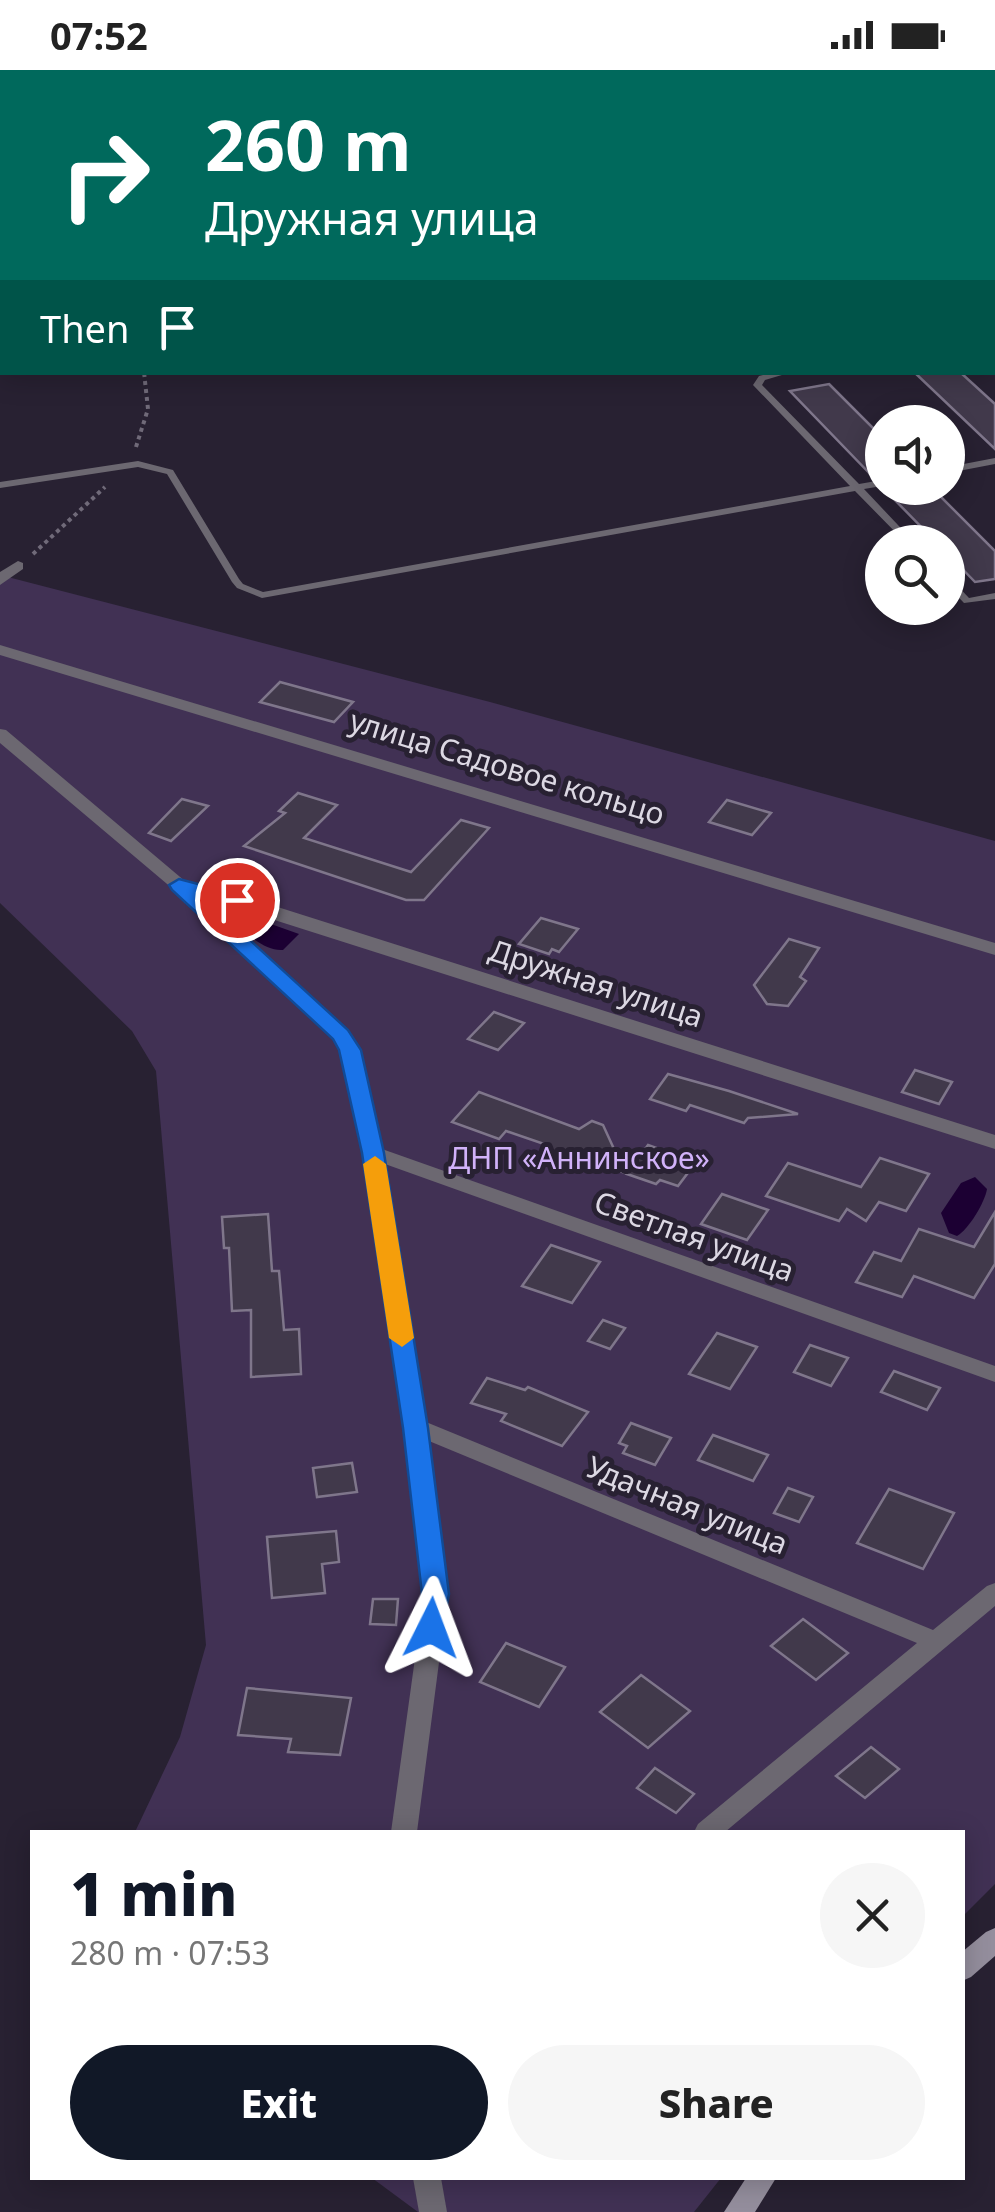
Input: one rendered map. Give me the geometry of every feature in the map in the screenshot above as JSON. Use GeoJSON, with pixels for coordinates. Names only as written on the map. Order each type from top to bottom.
{"type":"FeatureCollection","features":[{"type":"Feature","properties":{"kind":"main road"},"geometry":{"type":"LineString","coordinates":[[965,1967],[995,1940]]}},
{"type":"Feature","properties":{"kind":"main road"},"geometry":{"type":"LineString","coordinates":[[738,2212],[761,2180]]}},
{"type":"Feature","properties":{"kind":"street"},"geometry":{"type":"LineString","coordinates":[[0,580],[18,566]]}},
{"type":"Feature","properties":{"kind":"street","name":"улица Садовое кольцо"},"geometry":{"type":"LineString","coordinates":[[0,650],[995,949]]}},
{"type":"Feature","properties":{"kind":"street"},"geometry":{"type":"LineString","coordinates":[[0,734],[179,885],[341,1035],[350,1050],[373,1153],[416,1428],[436,1594],[404,1830]]}},
{"type":"Feature","properties":{"kind":"street","name":"Дружная улица"},"geometry":{"type":"LineString","coordinates":[[179,885],[237,900],[995,1142]]}},
{"type":"Feature","properties":{"kind":"street","name":"Светлая улица"},"geometry":{"type":"LineString","coordinates":[[373,1153],[995,1374]]}},
{"type":"Feature","properties":{"kind":"street","name":"Удачная улица"},"geometry":{"type":"LineString","coordinates":[[416,1428],[936,1640]]}},
{"type":"Feature","properties":{"kind":"street"},"geometry":{"type":"LineString","coordinates":[[709,1830],[995,1592]]}},
{"type":"Feature","properties":{"kind":"street"},"geometry":{"type":"LineString","coordinates":[[427,2180],[433,2212]]}},
{"type":"Feature","properties":{"kind":"lane"},"geometry":{"type":"LineString","coordinates":[[775,375],[762,378],[758,385],[893,525]]}},
{"type":"Feature","properties":{"kind":"lane"},"geometry":{"type":"LineString","coordinates":[[965,467],[995,462]]}},
{"type":"Feature","properties":{"kind":"lane"},"geometry":{"type":"LineString","coordinates":[[0,485],[138,464],[159,467],[170,472],[235,580],[240,586],[262,594],[865,486]]}},
{"type":"Feature","properties":{"kind":"lane"},"geometry":{"type":"LineString","coordinates":[[965,599],[995,596]]}},
{"type":"Feature","properties":{"kind":"green space","name":"ДНП «Аннинское»"},"geometry":{"type":"Polygon","coordinates":[[[0,575],[490,702],[995,841],[995,1884],[965,1914],[965,1830],[136,1830],[180,1737],[206,1645],[156,1071],[132,1031],[0,903],[0,575]]]}},
{"type":"Feature","properties":{"kind":"green space"},"geometry":{"type":"Polygon","coordinates":[[[375,2180],[719,2180],[694,2212],[418,2212],[375,2180]]]}},
{"type":"Feature","properties":{"kind":"shaded area"},"geometry":{"type":"Polygon","coordinates":[[[232,910],[299,934],[283,950],[276,950],[253,939],[233,921],[228,915],[232,910]]]}},
{"type":"Feature","properties":{"kind":"shaded area"},"geometry":{"type":"Polygon","coordinates":[[[975,1177],[987,1189],[983,1201],[962,1233],[949,1233],[941,1213],[961,1183],[975,1177]]]}},
{"type":"Feature","properties":{"kind":"building"},"geometry":{"type":"Polygon","coordinates":[[[917,375],[963,375],[995,404],[995,449],[965,420],[965,405],[949,405],[917,375]]]}},
{"type":"Feature","properties":{"kind":"building"},"geometry":{"type":"Polygon","coordinates":[[[829,384],[865,420],[865,469],[790,391],[829,384]]]}},
{"type":"Feature","properties":{"kind":"building"},"geometry":{"type":"Polygon","coordinates":[[[900,505],[949,505],[995,551],[995,579],[975,582],[965,572],[965,525],[919,525],[900,505]]]}},
{"type":"Feature","properties":{"kind":"building"},"geometry":{"type":"Polygon","coordinates":[[[280,682],[353,702],[334,722],[260,702],[280,682]]]}},
{"type":"Feature","properties":{"kind":"building"},"geometry":{"type":"Polygon","coordinates":[[[298,793],[337,805],[304,838],[411,872],[461,820],[489,828],[424,900],[406,900],[244,846],[285,813],[279,811],[298,793]]]}},
{"type":"Feature","properties":{"kind":"building"},"geometry":{"type":"Polygon","coordinates":[[[182,799],[208,806],[171,841],[149,833],[182,799]]]}},
{"type":"Feature","properties":{"kind":"building"},"geometry":{"type":"Polygon","coordinates":[[[727,800],[771,813],[752,835],[709,822],[727,800]]]}},
{"type":"Feature","properties":{"kind":"building"},"geometry":{"type":"Polygon","coordinates":[[[541,918],[578,929],[559,952],[552,949],[549,954],[519,944],[541,918]]]}},
{"type":"Feature","properties":{"kind":"building"},"geometry":{"type":"Polygon","coordinates":[[[789,939],[819,948],[800,977],[806,981],[788,1006],[767,1004],[754,985],[789,939]]]}},
{"type":"Feature","properties":{"kind":"building"},"geometry":{"type":"Polygon","coordinates":[[[494,1012],[524,1023],[498,1050],[468,1039],[494,1012]]]}},
{"type":"Feature","properties":{"kind":"building"},"geometry":{"type":"Polygon","coordinates":[[[915,1070],[952,1082],[939,1104],[902,1092],[915,1070]]]}},
{"type":"Feature","properties":{"kind":"building"},"geometry":{"type":"Polygon","coordinates":[[[668,1074],[798,1114],[748,1118],[744,1123],[690,1105],[686,1111],[650,1099],[668,1074]]]}},
{"type":"Feature","properties":{"kind":"building"},"geometry":{"type":"Polygon","coordinates":[[[479,1092],[579,1129],[592,1121],[603,1125],[625,1173],[587,1159],[555,1156],[550,1146],[506,1131],[499,1139],[452,1122],[479,1092]]]}},
{"type":"Feature","properties":{"kind":"building"},"geometry":{"type":"Polygon","coordinates":[[[648,1145],[696,1162],[678,1186],[660,1180],[656,1184],[627,1174],[648,1145]]]}},
{"type":"Feature","properties":{"kind":"building"},"geometry":{"type":"Polygon","coordinates":[[[880,1158],[929,1174],[906,1211],[879,1202],[866,1221],[847,1209],[839,1221],[766,1196],[788,1163],[861,1187],[880,1158]]]}},
{"type":"Feature","properties":{"kind":"building"},"geometry":{"type":"Polygon","coordinates":[[[722,1194],[768,1210],[747,1240],[701,1224],[722,1194]]]}},
{"type":"Feature","properties":{"kind":"building"},"geometry":{"type":"Polygon","coordinates":[[[995,1212],[995,1264],[974,1298],[914,1276],[902,1297],[856,1282],[874,1252],[901,1261],[919,1229],[974,1247],[995,1212]]]}},
{"type":"Feature","properties":{"kind":"building"},"geometry":{"type":"Polygon","coordinates":[[[268,1214],[272,1271],[279,1271],[284,1330],[299,1329],[301,1374],[251,1377],[251,1310],[232,1311],[229,1248],[224,1248],[222,1217],[268,1214]]]}},
{"type":"Feature","properties":{"kind":"building"},"geometry":{"type":"Polygon","coordinates":[[[551,1245],[600,1262],[572,1303],[522,1286],[551,1245]]]}},
{"type":"Feature","properties":{"kind":"building"},"geometry":{"type":"Polygon","coordinates":[[[603,1320],[625,1328],[610,1349],[588,1341],[603,1320]]]}},
{"type":"Feature","properties":{"kind":"building"},"geometry":{"type":"Polygon","coordinates":[[[717,1333],[757,1347],[730,1389],[689,1374],[717,1333]]]}},
{"type":"Feature","properties":{"kind":"building"},"geometry":{"type":"Polygon","coordinates":[[[810,1345],[848,1358],[831,1386],[794,1372],[810,1345]]]}},
{"type":"Feature","properties":{"kind":"building"},"geometry":{"type":"Polygon","coordinates":[[[894,1371],[940,1388],[927,1410],[881,1392],[894,1371]]]}},
{"type":"Feature","properties":{"kind":"building"},"geometry":{"type":"Polygon","coordinates":[[[487,1378],[525,1390],[528,1387],[588,1412],[562,1446],[501,1421],[506,1414],[471,1403],[487,1378]]]}},
{"type":"Feature","properties":{"kind":"building"},"geometry":{"type":"Polygon","coordinates":[[[631,1423],[671,1438],[655,1465],[623,1453],[627,1446],[619,1443],[631,1423]]]}},
{"type":"Feature","properties":{"kind":"building"},"geometry":{"type":"Polygon","coordinates":[[[713,1435],[768,1455],[753,1481],[698,1460],[713,1435]]]}},
{"type":"Feature","properties":{"kind":"building"},"geometry":{"type":"Polygon","coordinates":[[[352,1463],[357,1492],[317,1497],[313,1468],[352,1463]]]}},
{"type":"Feature","properties":{"kind":"building"},"geometry":{"type":"Polygon","coordinates":[[[788,1488],[813,1497],[799,1522],[774,1513],[788,1488]]]}},
{"type":"Feature","properties":{"kind":"building"},"geometry":{"type":"Polygon","coordinates":[[[889,1489],[954,1513],[923,1569],[857,1543],[889,1489]]]}},
{"type":"Feature","properties":{"kind":"building"},"geometry":{"type":"Polygon","coordinates":[[[336,1531],[339,1562],[322,1564],[325,1593],[272,1598],[267,1537],[336,1531]]]}},
{"type":"Feature","properties":{"kind":"building"},"geometry":{"type":"Polygon","coordinates":[[[373,1599],[398,1599],[396,1625],[370,1624],[373,1599]]]}},
{"type":"Feature","properties":{"kind":"building"},"geometry":{"type":"Polygon","coordinates":[[[803,1619],[848,1653],[816,1680],[771,1646],[803,1619]]]}},
{"type":"Feature","properties":{"kind":"building"},"geometry":{"type":"Polygon","coordinates":[[[506,1643],[565,1667],[539,1707],[480,1682],[506,1643]]]}},
{"type":"Feature","properties":{"kind":"building"},"geometry":{"type":"Polygon","coordinates":[[[641,1675],[690,1711],[648,1748],[600,1712],[641,1675]]]}},
{"type":"Feature","properties":{"kind":"building"},"geometry":{"type":"Polygon","coordinates":[[[247,1688],[351,1698],[340,1755],[288,1752],[291,1739],[238,1735],[247,1688]]]}},
{"type":"Feature","properties":{"kind":"building"},"geometry":{"type":"Polygon","coordinates":[[[871,1747],[899,1769],[865,1798],[836,1776],[871,1747]]]}},
{"type":"Feature","properties":{"kind":"building"},"geometry":{"type":"Polygon","coordinates":[[[655,1768],[694,1794],[676,1813],[637,1788],[655,1768]]]}},
{"type":"Feature","properties":{"kind":"slow traffic"},"geometry":{"type":"LineString","coordinates":[[375,1164],[402,1338]]}},
{"type":"Feature","properties":{"kind":"route"},"geometry":{"type":"LineString","coordinates":[[237,900],[179,885],[341,1035],[350,1050],[373,1153],[416,1428],[436,1594],[431,1628]]}}]}
